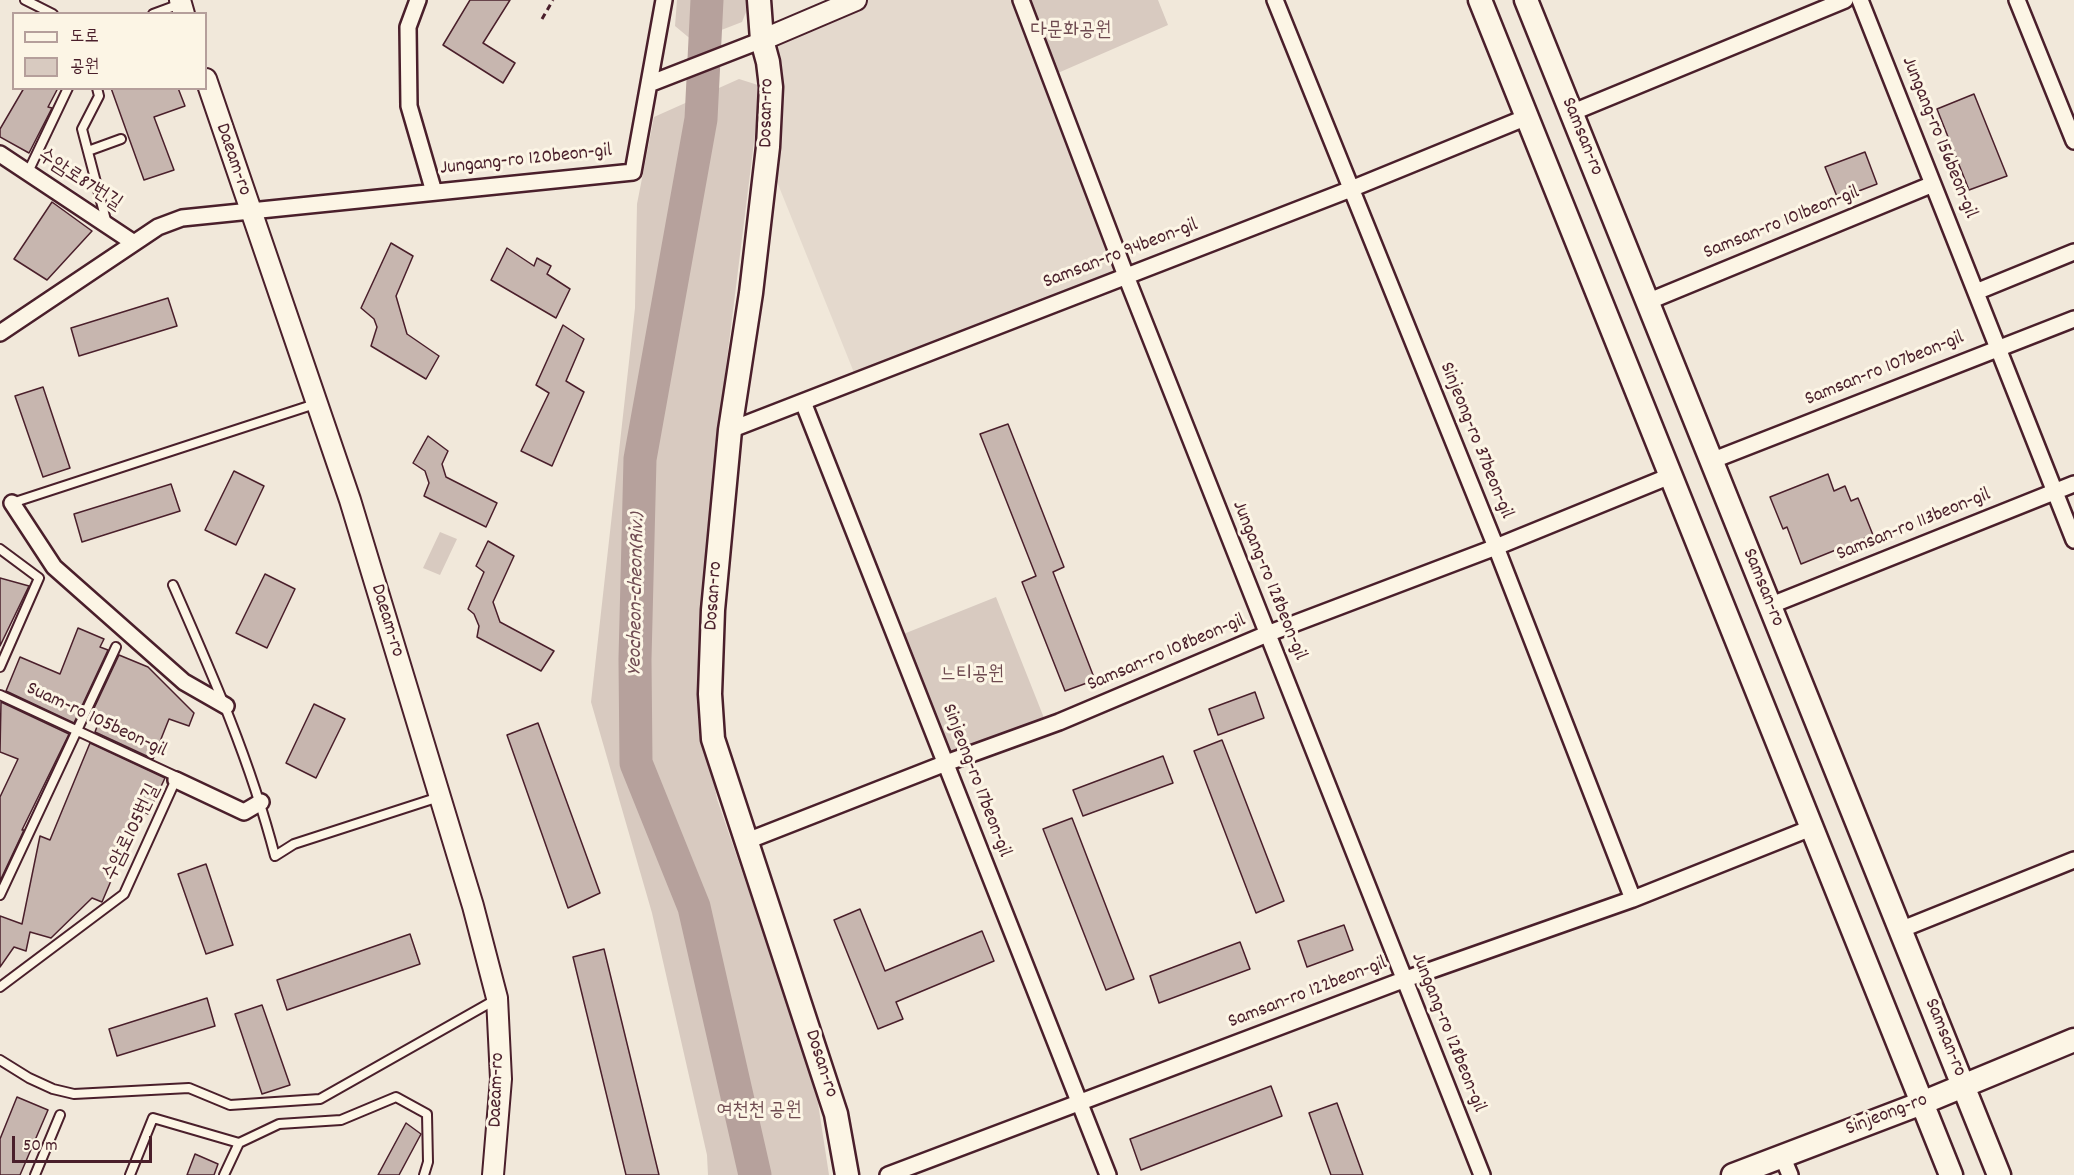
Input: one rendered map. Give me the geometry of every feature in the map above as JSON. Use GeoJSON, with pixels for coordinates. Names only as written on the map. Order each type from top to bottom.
{"type":"FeatureCollection","features":[{"type":"Feature","properties":{"kind":"main road","name":"Dosan-ro"},"geometry":{"type":"LineString","coordinates":[[759,0],[762,40],[771,87],[768,147],[751,293],[730,430],[713,610],[710,694],[713,739],[836,1114],[847,1175]]}},
{"type":"Feature","properties":{"kind":"main road"},"geometry":{"type":"LineString","coordinates":[[1480,0],[1951,1175]]}},
{"type":"Feature","properties":{"kind":"main road","name":"Samsan-ro"},"geometry":{"type":"LineString","coordinates":[[1526,0],[1998,1175]]}},
{"type":"Feature","properties":{"kind":"main road","name":"Sinjeong-ro"},"geometry":{"type":"LineString","coordinates":[[1733,1175],[1786,1166],[1922,1103],[2074,1040]]}},
{"type":"Feature","properties":{"kind":"street"},"geometry":{"type":"LineString","coordinates":[[418,0],[408,27],[409,106],[434,192]]}},
{"type":"Feature","properties":{"kind":"street","name":"Jungang-ro 120beon-gil"},"geometry":{"type":"LineString","coordinates":[[0,333],[158,227],[183,218],[633,172],[664,0]]}},
{"type":"Feature","properties":{"kind":"street"},"geometry":{"type":"LineString","coordinates":[[649,84],[856,0]]}},
{"type":"Feature","properties":{"kind":"street","name":"Jungang-ro 128beon-gil"},"geometry":{"type":"LineString","coordinates":[[1022,0],[1125,276],[1482,1175]]}},
{"type":"Feature","properties":{"kind":"street","name":"Sinjeong-ro 37beon-gil"},"geometry":{"type":"LineString","coordinates":[[1275,0],[1496,547],[1633,899]]}},
{"type":"Feature","properties":{"kind":"street"},"geometry":{"type":"LineString","coordinates":[[1571,112],[1845,0]]}},
{"type":"Feature","properties":{"kind":"street","name":"Jungang-ro 156beon-gil"},"geometry":{"type":"LineString","coordinates":[[1860,0],[2074,540]]}},
{"type":"Feature","properties":{"kind":"street"},"geometry":{"type":"LineString","coordinates":[[2017,0],[2074,141]]}},
{"type":"Feature","properties":{"kind":"street","name":"Daeam-ro"},"geometry":{"type":"LineString","coordinates":[[207,82],[350,500],[473,906],[497,998],[501,1079],[492,1175]]}},
{"type":"Feature","properties":{"kind":"street","name":"Samsan-ro 94beon-gil"},"geometry":{"type":"LineString","coordinates":[[730,430],[1351,189],[1527,117]]}},
{"type":"Feature","properties":{"kind":"street","name":"수암로87번길"},"geometry":{"type":"LineString","coordinates":[[0,154],[134,243]]}},
{"type":"Feature","properties":{"kind":"street","name":"Samsan-ro 101beon-gil"},"geometry":{"type":"LineString","coordinates":[[1647,302],[1934,184]]}},
{"type":"Feature","properties":{"kind":"street"},"geometry":{"type":"LineString","coordinates":[[1976,292],[2074,252]]}},
{"type":"Feature","properties":{"kind":"street","name":"Samsan-ro 107beon-gil"},"geometry":{"type":"LineString","coordinates":[[1711,461],[2074,319]]}},
{"type":"Feature","properties":{"kind":"street","name":"Sinjeong-ro 17beon-gil"},"geometry":{"type":"LineString","coordinates":[[803,402],[1108,1175]]}},
{"type":"Feature","properties":{"kind":"street","name":"Samsan-ro 108beon-gil"},"geometry":{"type":"LineString","coordinates":[[747,841],[946,763],[1059,722],[1267,634],[1496,547],[1670,476]]}},
{"type":"Feature","properties":{"kind":"street","name":"Samsan-ro 113beon-gil"},"geometry":{"type":"LineString","coordinates":[[1770,606],[2074,484]]}},
{"type":"Feature","properties":{"kind":"street"},"geometry":{"type":"LineString","coordinates":[[12,503],[54,567],[184,682],[226,706]]}},
{"type":"Feature","properties":{"kind":"street"},"geometry":{"type":"LineString","coordinates":[[176,780],[244,812],[261,802]]}},
{"type":"Feature","properties":{"kind":"street","name":"Samsan-ro 122beon-gil"},"geometry":{"type":"LineString","coordinates":[[888,1175],[1403,980],[1633,899],[1811,828]]}},
{"type":"Feature","properties":{"kind":"street"},"geometry":{"type":"LineString","coordinates":[[1900,930],[2074,860]]}},
{"type":"Feature","properties":{"kind":"lane"},"geometry":{"type":"LineString","coordinates":[[25,0],[49,12]]}},
{"type":"Feature","properties":{"kind":"lane"},"geometry":{"type":"LineString","coordinates":[[160,12],[182,6]]}},
{"type":"Feature","properties":{"kind":"lane"},"geometry":{"type":"LineString","coordinates":[[28,172],[67,90]]}},
{"type":"Feature","properties":{"kind":"lane"},"geometry":{"type":"LineString","coordinates":[[98,90],[99,96],[82,129],[108,225]]}},
{"type":"Feature","properties":{"kind":"lane"},"geometry":{"type":"LineString","coordinates":[[88,151],[122,139]]}},
{"type":"Feature","properties":{"kind":"lane"},"geometry":{"type":"LineString","coordinates":[[12,503],[316,404]]}},
{"type":"Feature","properties":{"kind":"lane"},"geometry":{"type":"LineString","coordinates":[[0,549],[39,578],[0,667]]}},
{"type":"Feature","properties":{"kind":"lane"},"geometry":{"type":"LineString","coordinates":[[173,585],[226,706],[261,802],[275,856],[294,844],[440,797]]}},
{"type":"Feature","properties":{"kind":"lane"},"geometry":{"type":"LineString","coordinates":[[0,895],[116,647]]}},
{"type":"Feature","properties":{"kind":"lane","name":"Suam-ro 105beon-gil"},"geometry":{"type":"LineString","coordinates":[[0,695],[76,730]]}},
{"type":"Feature","properties":{"kind":"lane","name":"수암로105번길"},"geometry":{"type":"LineString","coordinates":[[0,987],[123,894],[177,777],[76,730]]}},
{"type":"Feature","properties":{"kind":"lane"},"geometry":{"type":"LineString","coordinates":[[0,1060],[45,1085],[74,1094],[189,1088],[231,1105],[320,1099],[497,998]]}},
{"type":"Feature","properties":{"kind":"lane"},"geometry":{"type":"LineString","coordinates":[[224,1175],[239,1143],[279,1124],[341,1120],[396,1097],[427,1114],[428,1162],[424,1175]]}},
{"type":"Feature","properties":{"kind":"lane"},"geometry":{"type":"LineString","coordinates":[[35,1175],[60,1115]]}},
{"type":"Feature","properties":{"kind":"lane"},"geometry":{"type":"LineString","coordinates":[[130,1175],[153,1118],[239,1143]]}},
{"type":"Feature","properties":{"kind":"path"},"geometry":{"type":"LineString","coordinates":[[542,19],[553,0]]}},
{"type":"Feature","properties":{"kind":"shaded area"},"geometry":{"type":"Polygon","coordinates":[[[856,0],[1021,0],[1126,276],[857,380],[767,157],[762,40],[856,0]]]}},
{"type":"Feature","properties":{"kind":"green space"},"geometry":{"type":"Polygon","coordinates":[[[677,0],[748,0],[748,7],[742,22],[693,41],[675,26],[677,0]]]}},
{"type":"Feature","properties":{"kind":"green space","name":"다문화공원"},"geometry":{"type":"Polygon","coordinates":[[[1021,0],[1158,0],[1168,25],[1051,76],[1021,0]]]}},
{"type":"Feature","properties":{"kind":"green space","name":"여천천 공원"},"geometry":{"type":"Polygon","coordinates":[[[739,79],[761,86],[722,399],[702,651],[706,737],[717,799],[797,1031],[818,1103],[829,1175],[708,1175],[707,1155],[652,913],[591,702],[635,308],[637,204],[654,117],[739,79]]]}},
{"type":"Feature","properties":{"kind":"green space"},"geometry":{"type":"Polygon","coordinates":[[[440,532],[457,539],[440,575],[423,568],[440,532]]]}},
{"type":"Feature","properties":{"kind":"green space","name":"느티공원"},"geometry":{"type":"Polygon","coordinates":[[[996,597],[1044,718],[948,755],[901,635],[996,597]]]}},
{"type":"Feature","properties":{"kind":"building"},"geometry":{"type":"Polygon","coordinates":[[[470,0],[510,0],[483,43],[515,63],[503,83],[443,45],[470,0]]]}},
{"type":"Feature","properties":{"kind":"building"},"geometry":{"type":"Polygon","coordinates":[[[23,90],[57,90],[48,107],[52,108],[29,153],[0,137],[0,129],[23,90]]]}},
{"type":"Feature","properties":{"kind":"building"},"geometry":{"type":"Polygon","coordinates":[[[112,90],[179,90],[185,106],[154,117],[174,170],[144,180],[112,90]]]}},
{"type":"Feature","properties":{"kind":"building"},"geometry":{"type":"Polygon","coordinates":[[[1974,94],[2007,176],[1969,190],[1937,109],[1974,94]]]}},
{"type":"Feature","properties":{"kind":"building"},"geometry":{"type":"Polygon","coordinates":[[[1865,152],[1877,184],[1838,199],[1825,167],[1865,152]]]}},
{"type":"Feature","properties":{"kind":"building"},"geometry":{"type":"Polygon","coordinates":[[[52,202],[92,231],[47,280],[14,259],[52,202]]]}},
{"type":"Feature","properties":{"kind":"building"},"geometry":{"type":"Polygon","coordinates":[[[391,243],[413,256],[396,296],[407,334],[439,356],[426,379],[371,346],[377,327],[374,319],[361,308],[391,243]]]}},
{"type":"Feature","properties":{"kind":"building"},"geometry":{"type":"Polygon","coordinates":[[[507,248],[534,266],[537,258],[551,266],[547,274],[570,289],[556,318],[491,280],[507,248]]]}},
{"type":"Feature","properties":{"kind":"building"},"geometry":{"type":"Polygon","coordinates":[[[168,298],[177,326],[79,356],[71,328],[168,298]]]}},
{"type":"Feature","properties":{"kind":"building"},"geometry":{"type":"Polygon","coordinates":[[[563,325],[584,339],[566,381],[584,392],[552,466],[521,451],[549,393],[536,385],[563,325]]]}},
{"type":"Feature","properties":{"kind":"building"},"geometry":{"type":"Polygon","coordinates":[[[43,387],[70,468],[43,477],[15,396],[43,387]]]}},
{"type":"Feature","properties":{"kind":"building"},"geometry":{"type":"Polygon","coordinates":[[[1008,424],[1064,567],[1053,572],[1095,680],[1065,691],[1022,582],[1036,576],[980,434],[1008,424]]]}},
{"type":"Feature","properties":{"kind":"building"},"geometry":{"type":"Polygon","coordinates":[[[428,436],[448,451],[442,464],[446,477],[497,503],[486,527],[424,496],[429,483],[425,471],[413,463],[428,436]]]}},
{"type":"Feature","properties":{"kind":"building"},"geometry":{"type":"Polygon","coordinates":[[[234,471],[264,486],[236,545],[205,530],[234,471]]]}},
{"type":"Feature","properties":{"kind":"building"},"geometry":{"type":"Polygon","coordinates":[[[1828,474],[1834,491],[1845,486],[1851,501],[1858,498],[1873,535],[1801,564],[1787,527],[1783,529],[1770,497],[1828,474]]]}},
{"type":"Feature","properties":{"kind":"building"},"geometry":{"type":"Polygon","coordinates":[[[171,484],[180,511],[82,542],[74,514],[171,484]]]}},
{"type":"Feature","properties":{"kind":"building"},"geometry":{"type":"Polygon","coordinates":[[[488,541],[514,556],[493,602],[500,622],[554,651],[541,671],[477,637],[479,626],[474,614],[468,609],[484,572],[476,566],[488,541]]]}},
{"type":"Feature","properties":{"kind":"building"},"geometry":{"type":"Polygon","coordinates":[[[265,574],[295,589],[267,648],[236,633],[265,574]]]}},
{"type":"Feature","properties":{"kind":"building"},"geometry":{"type":"Polygon","coordinates":[[[0,578],[29,586],[0,646],[0,578]]]}},
{"type":"Feature","properties":{"kind":"building"},"geometry":{"type":"Polygon","coordinates":[[[78,628],[104,639],[100,647],[108,650],[74,723],[6,691],[20,657],[60,674],[78,628]]]}},
{"type":"Feature","properties":{"kind":"building"},"geometry":{"type":"Polygon","coordinates":[[[119,655],[148,667],[194,713],[189,726],[169,719],[153,759],[95,732],[98,724],[89,719],[119,655]]]}},
{"type":"Feature","properties":{"kind":"building"},"geometry":{"type":"Polygon","coordinates":[[[1255,692],[1264,718],[1218,735],[1209,709],[1255,692]]]}},
{"type":"Feature","properties":{"kind":"building"},"geometry":{"type":"Polygon","coordinates":[[[1,702],[69,734],[0,881],[0,797],[18,759],[0,752],[1,702]]]}},
{"type":"Feature","properties":{"kind":"building"},"geometry":{"type":"Polygon","coordinates":[[[314,704],[345,719],[316,778],[286,763],[314,704]]]}},
{"type":"Feature","properties":{"kind":"building"},"geometry":{"type":"Polygon","coordinates":[[[538,723],[600,893],[568,908],[507,735],[538,723]]]}},
{"type":"Feature","properties":{"kind":"building"},"geometry":{"type":"Polygon","coordinates":[[[1222,740],[1284,901],[1256,913],[1194,751],[1222,740]]]}},
{"type":"Feature","properties":{"kind":"building"},"geometry":{"type":"Polygon","coordinates":[[[90,743],[165,778],[148,814],[141,810],[102,902],[92,898],[51,938],[30,932],[26,951],[14,947],[0,967],[0,916],[22,924],[40,836],[50,840],[90,743]]]}},
{"type":"Feature","properties":{"kind":"building"},"geometry":{"type":"Polygon","coordinates":[[[1163,756],[1173,783],[1083,816],[1073,790],[1163,756]]]}},
{"type":"Feature","properties":{"kind":"building"},"geometry":{"type":"Polygon","coordinates":[[[1072,818],[1134,979],[1106,990],[1043,829],[1072,818]]]}},
{"type":"Feature","properties":{"kind":"building"},"geometry":{"type":"Polygon","coordinates":[[[206,864],[233,945],[206,954],[178,874],[206,864]]]}},
{"type":"Feature","properties":{"kind":"building"},"geometry":{"type":"Polygon","coordinates":[[[860,909],[885,971],[982,931],[994,961],[896,1002],[903,1019],[878,1029],[834,920],[860,909]]]}},
{"type":"Feature","properties":{"kind":"building"},"geometry":{"type":"Polygon","coordinates":[[[1344,925],[1353,950],[1307,967],[1298,941],[1344,925]]]}},
{"type":"Feature","properties":{"kind":"building"},"geometry":{"type":"Polygon","coordinates":[[[410,934],[420,964],[287,1010],[277,980],[410,934]]]}},
{"type":"Feature","properties":{"kind":"building"},"geometry":{"type":"Polygon","coordinates":[[[1240,942],[1250,969],[1159,1003],[1150,976],[1240,942]]]}},
{"type":"Feature","properties":{"kind":"building"},"geometry":{"type":"Polygon","coordinates":[[[604,949],[659,1175],[626,1175],[573,957],[604,949]]]}},
{"type":"Feature","properties":{"kind":"building"},"geometry":{"type":"Polygon","coordinates":[[[207,998],[215,1026],[117,1056],[109,1029],[207,998]]]}},
{"type":"Feature","properties":{"kind":"building"},"geometry":{"type":"Polygon","coordinates":[[[262,1005],[290,1085],[262,1094],[235,1014],[262,1005]]]}},
{"type":"Feature","properties":{"kind":"building"},"geometry":{"type":"Polygon","coordinates":[[[1271,1086],[1282,1116],[1141,1170],[1130,1139],[1271,1086]]]}},
{"type":"Feature","properties":{"kind":"building"},"geometry":{"type":"Polygon","coordinates":[[[17,1097],[48,1110],[20,1175],[0,1175],[0,1139],[17,1097]]]}},
{"type":"Feature","properties":{"kind":"building"},"geometry":{"type":"Polygon","coordinates":[[[1337,1103],[1363,1175],[1331,1175],[1309,1113],[1337,1103]]]}},
{"type":"Feature","properties":{"kind":"building"},"geometry":{"type":"Polygon","coordinates":[[[406,1123],[421,1134],[399,1175],[378,1175],[406,1123]]]}},
{"type":"Feature","properties":{"kind":"building"},"geometry":{"type":"Polygon","coordinates":[[[195,1154],[218,1164],[214,1175],[187,1175],[195,1154]]]}},
{"type":"Feature","properties":{"kind":"waterway","name":"Yeocheon-cheon(Riv.)"},"geometry":{"type":"LineString","coordinates":[[707,0],[701,119],[640,459],[635,659],[636,763],[694,907],[755,1175]]}}]}
